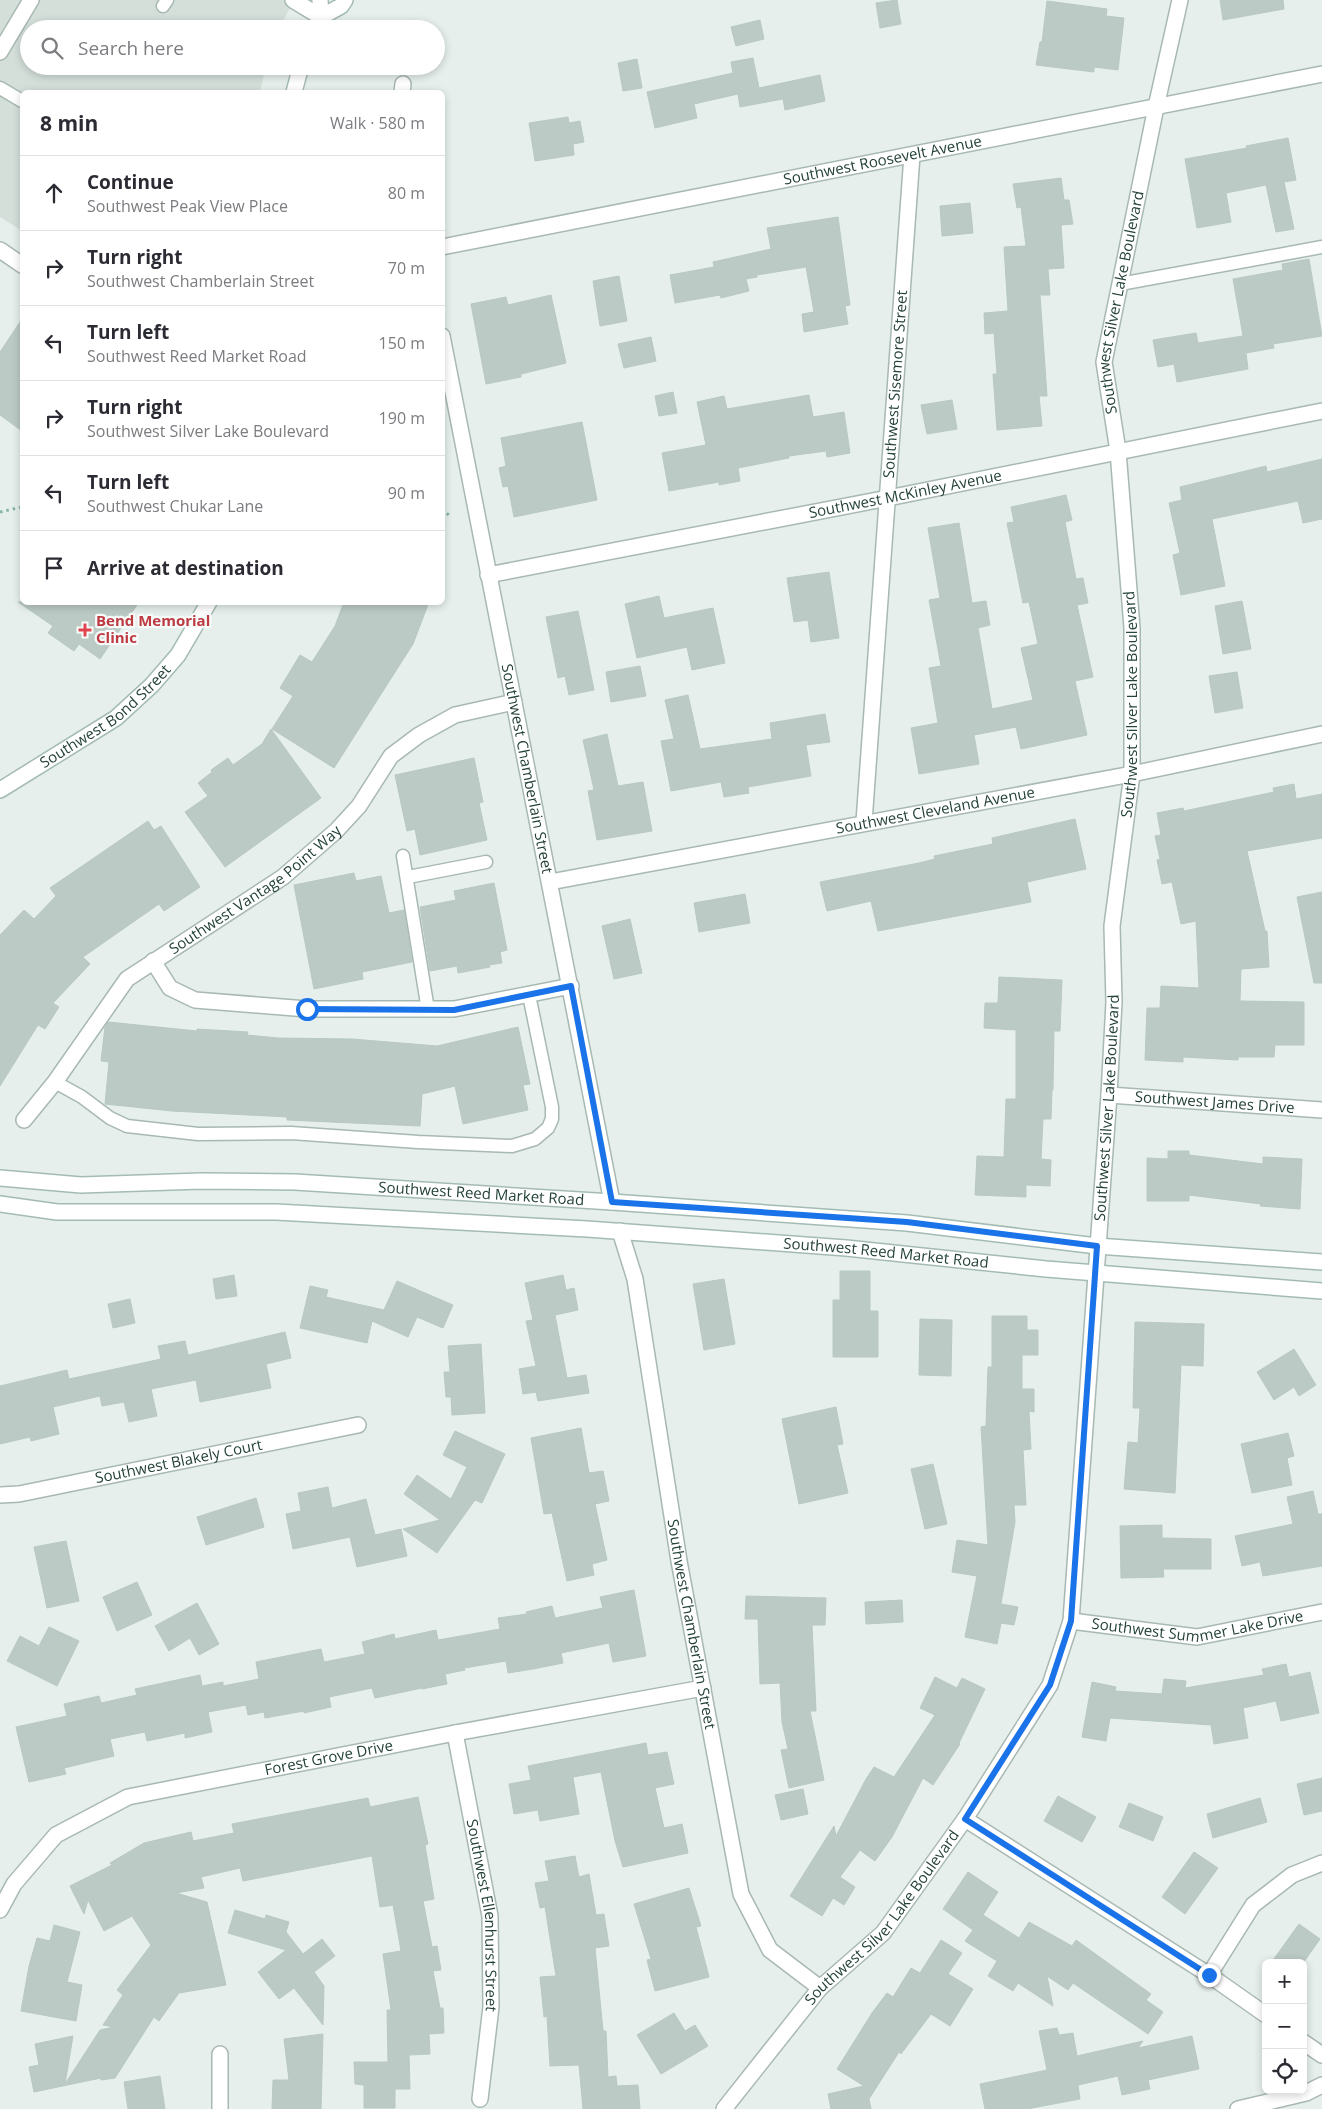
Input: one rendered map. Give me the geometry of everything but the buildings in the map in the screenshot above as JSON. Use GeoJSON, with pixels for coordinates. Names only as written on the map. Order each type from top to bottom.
{"type":"FeatureCollection","features":[{"type":"Feature","properties":{"kind":"street"},"geometry":{"type":"LineString","coordinates":[[0,52],[31,0]]}},
{"type":"Feature","properties":{"kind":"street"},"geometry":{"type":"LineString","coordinates":[[293,0],[316,20]]}},
{"type":"Feature","properties":{"kind":"street"},"geometry":{"type":"LineString","coordinates":[[319,20],[320,0]]}},
{"type":"Feature","properties":{"kind":"street"},"geometry":{"type":"LineString","coordinates":[[323,20],[341,6],[345,0]]}},
{"type":"Feature","properties":{"kind":"street","name":"Southwest Silver Lake Boulevard"},"geometry":{"type":"LineString","coordinates":[[724,2109],[820,1988],[883,1933],[965,1819],[1050,1685],[1071,1621],[1109,1095],[1114,1002],[1112,926],[1132,774],[1132,628],[1118,451],[1104,362],[1156,107],[1180,0]]}},
{"type":"Feature","properties":{"kind":"street","name":"Southwest Roosevelt Avenue"},"geometry":{"type":"LineString","coordinates":[[445,246],[1322,74]]}},
{"type":"Feature","properties":{"kind":"street"},"geometry":{"type":"LineString","coordinates":[[295,90],[299,75]]}},
{"type":"Feature","properties":{"kind":"street","name":"Southwest Sisemore Street"},"geometry":{"type":"LineString","coordinates":[[864,822],[912,155]]}},
{"type":"Feature","properties":{"kind":"street"},"geometry":{"type":"LineString","coordinates":[[0,250],[20,264]]}},
{"type":"Feature","properties":{"kind":"street","name":"Southwest Chamberlain Street"},"geometry":{"type":"LineString","coordinates":[[445,352],[612,1202]]}},
{"type":"Feature","properties":{"kind":"street","name":"Southwest McKinley Avenue"},"geometry":{"type":"LineString","coordinates":[[488,574],[888,498],[1322,411]]}},
{"type":"Feature","properties":{"kind":"street","name":"Southwest Bond Street"},"geometry":{"type":"LineString","coordinates":[[0,790],[116,718],[152,685],[178,655],[207,605]]}},
{"type":"Feature","properties":{"kind":"street","name":"Southwest Vantage Point Way"},"geometry":{"type":"LineString","coordinates":[[24,1120],[55,1082],[127,979],[283,877],[336,831],[359,806],[391,756],[419,735],[455,715],[514,702]]}},
{"type":"Feature","properties":{"kind":"street","name":"Southwest Cleveland Avenue"},"geometry":{"type":"LineString","coordinates":[[550,882],[864,822],[1132,774],[1322,734]]}},
{"type":"Feature","properties":{"kind":"street"},"geometry":{"type":"LineString","coordinates":[[153,961],[170,988],[195,1000],[307,1009],[454,1010],[571,986]]}},
{"type":"Feature","properties":{"kind":"street","name":"Southwest James Drive"},"geometry":{"type":"LineString","coordinates":[[1109,1095],[1322,1110]]}},
{"type":"Feature","properties":{"kind":"street","name":"Southwest Reed Market Road"},"geometry":{"type":"LineString","coordinates":[[0,1178],[81,1184],[295,1182],[612,1202],[907,1222],[1097,1246],[1322,1262]]}},
{"type":"Feature","properties":{"kind":"street","name":"Southwest Reed Market Road"},"geometry":{"type":"LineString","coordinates":[[0,1204],[57,1212],[171,1214],[276,1212],[620,1231],[846,1248],[1096,1273],[1322,1291]]}},
{"type":"Feature","properties":{"kind":"street","name":"Southwest Chamberlain Street"},"geometry":{"type":"LineString","coordinates":[[620,1231],[635,1279],[679,1561],[741,1894],[770,1950],[820,1988]]}},
{"type":"Feature","properties":{"kind":"street","name":"Southwest Blakely Court"},"geometry":{"type":"LineString","coordinates":[[0,1495],[19,1494],[358,1425]]}},
{"type":"Feature","properties":{"kind":"street","name":"Southwest Summer Lake Drive"},"geometry":{"type":"LineString","coordinates":[[1071,1621],[1197,1637],[1322,1612]]}},
{"type":"Feature","properties":{"kind":"street","name":"Forest Grove Drive"},"geometry":{"type":"LineString","coordinates":[[0,1910],[14,1884],[56,1835],[128,1796],[455,1733],[703,1688]]}},
{"type":"Feature","properties":{"kind":"street","name":"Southwest Ellenhurst Street"},"geometry":{"type":"LineString","coordinates":[[455,1733],[490,1916],[491,2007],[480,2099]]}},
{"type":"Feature","properties":{"kind":"street"},"geometry":{"type":"LineString","coordinates":[[965,1819],[1209,1975],[1262,2012]]}},
{"type":"Feature","properties":{"kind":"street"},"geometry":{"type":"LineString","coordinates":[[1209,1975],[1253,1905],[1292,1875],[1322,1863]]}},
{"type":"Feature","properties":{"kind":"street"},"geometry":{"type":"LineString","coordinates":[[1307,2045],[1322,2055]]}},
{"type":"Feature","properties":{"kind":"street"},"geometry":{"type":"LineString","coordinates":[[220,2054],[220,2109]]}},
{"type":"Feature","properties":{"kind":"street"},"geometry":{"type":"LineString","coordinates":[[1238,2109],[1306,2093],[1322,2085]]}},
{"type":"Feature","properties":{"kind":"lane"},"geometry":{"type":"LineString","coordinates":[[0,88],[20,100]]}},
{"type":"Feature","properties":{"kind":"lane"},"geometry":{"type":"LineString","coordinates":[[1120,284],[1322,247]]}},
{"type":"Feature","properties":{"kind":"lane"},"geometry":{"type":"LineString","coordinates":[[403,856],[408,877],[428,1010]]}},
{"type":"Feature","properties":{"kind":"lane"},"geometry":{"type":"LineString","coordinates":[[408,877],[486,862]]}},
{"type":"Feature","properties":{"kind":"lane"},"geometry":{"type":"LineString","coordinates":[[55,1082],[82,1097],[110,1118],[127,1126],[198,1134],[290,1133],[418,1142],[512,1146],[535,1139],[548,1128],[552,1119],[552,1107],[529,995]]}},
{"type":"Feature","properties":{"kind":"path"},"geometry":{"type":"LineString","coordinates":[[0,512],[20,507]]}},
{"type":"Feature","properties":{"kind":"path"},"geometry":{"type":"LineString","coordinates":[[445,512],[451,517]]}},
{"type":"Feature","properties":{"kind":"shaded area"},"geometry":{"type":"Polygon","coordinates":[[[0,0],[294,0],[284,20],[20,20],[20,75],[264,75],[260,90],[20,90],[20,230],[0,217],[0,0]]]}},
{"type":"Feature","properties":{"kind":"place","name":"Bend Memorial Clinic"},"geometry":{"type":"Point","coordinates":[85,630]}},
{"type":"Feature","properties":{"kind":"route"},"geometry":{"type":"LineString","coordinates":[[307,1009],[454,1010],[571,986],[612,1202],[907,1222],[1097,1246],[1071,1621],[1050,1685],[965,1819],[1209,1975]]}}]}
